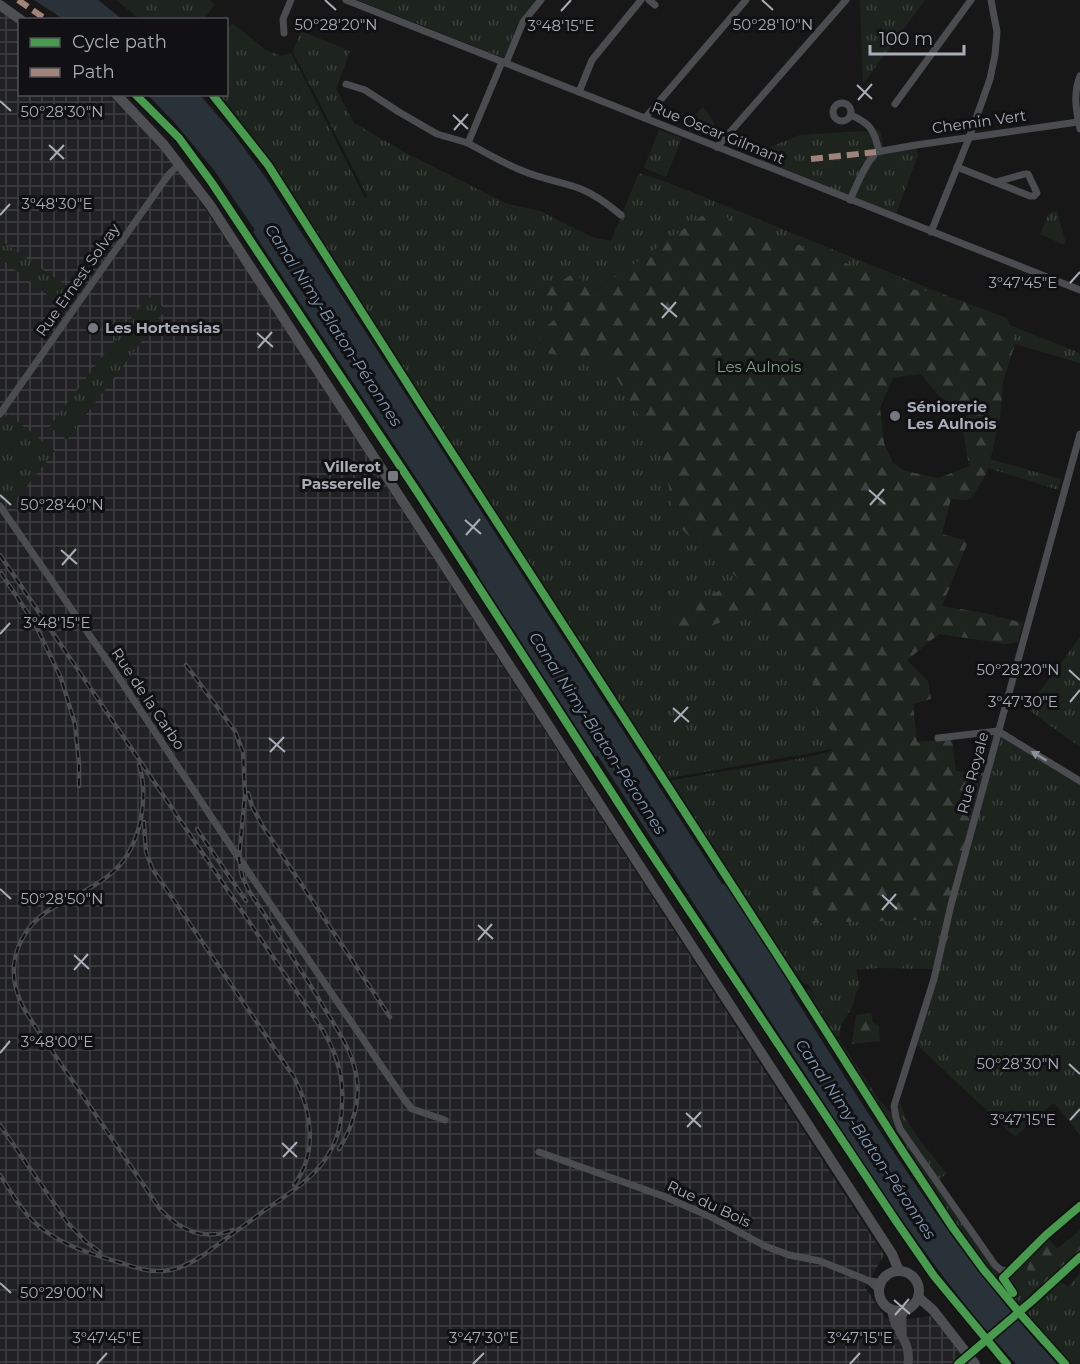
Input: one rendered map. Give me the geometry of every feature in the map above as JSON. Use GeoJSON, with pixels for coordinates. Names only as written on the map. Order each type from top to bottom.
{"type":"FeatureCollection","features":[{"type":"Feature","properties":{"kind":"main road"},"geometry":{"type":"LineString","coordinates":[[0,5],[18,18]]}},
{"type":"Feature","properties":{"kind":"main road"},"geometry":{"type":"LineString","coordinates":[[118,96],[180,164],[210,205],[892,1254],[899,1271]]}},
{"type":"Feature","properties":{"kind":"main road"},"geometry":{"type":"LineString","coordinates":[[885,1244],[889,1264],[879,1296],[883,1303],[891,1310],[922,1308],[938,1317]]}},
{"type":"Feature","properties":{"kind":"main road"},"geometry":{"type":"LineString","coordinates":[[882,1282],[894,1272],[899,1271],[915,1279],[919,1290],[918,1297],[914,1304],[906,1310]]}},
{"type":"Feature","properties":{"kind":"main road"},"geometry":{"type":"LineString","coordinates":[[918,1297],[933,1310],[975,1364]]}},
{"type":"Feature","properties":{"kind":"street"},"geometry":{"type":"LineString","coordinates":[[284,33],[282,19],[291,0]]}},
{"type":"Feature","properties":{"kind":"street","name":"Rue Oscar Gilmant"},"geometry":{"type":"LineString","coordinates":[[346,0],[1080,290]]}},
{"type":"Feature","properties":{"kind":"street"},"geometry":{"type":"LineString","coordinates":[[468,143],[522,22],[542,0]]}},
{"type":"Feature","properties":{"kind":"street"},"geometry":{"type":"LineString","coordinates":[[579,92],[592,60],[641,0]]}},
{"type":"Feature","properties":{"kind":"street"},"geometry":{"type":"LineString","coordinates":[[645,118],[746,0]]}},
{"type":"Feature","properties":{"kind":"street"},"geometry":{"type":"LineString","coordinates":[[717,147],[846,0]]}},
{"type":"Feature","properties":{"kind":"street"},"geometry":{"type":"LineString","coordinates":[[895,104],[971,0]]}},
{"type":"Feature","properties":{"kind":"street"},"geometry":{"type":"LineString","coordinates":[[931,232],[990,79],[997,32],[992,0]]}},
{"type":"Feature","properties":{"kind":"street"},"geometry":{"type":"LineString","coordinates":[[1079,125],[1075,99],[1080,76]]}},
{"type":"Feature","properties":{"kind":"street"},"geometry":{"type":"LineString","coordinates":[[346,84],[365,90],[437,134],[468,143],[498,160],[540,178],[583,189],[621,214]]}},
{"type":"Feature","properties":{"kind":"street"},"geometry":{"type":"LineString","coordinates":[[850,200],[867,163],[876,152],[882,150],[872,130],[851,114]]}},
{"type":"Feature","properties":{"kind":"street","name":"Chemin Vert"},"geometry":{"type":"LineString","coordinates":[[882,150],[1079,125]]}},
{"type":"Feature","properties":{"kind":"street","name":"Rue Ernest Solvay"},"geometry":{"type":"LineString","coordinates":[[0,414],[164,181],[180,164]]}},
{"type":"Feature","properties":{"kind":"street"},"geometry":{"type":"LineString","coordinates":[[957,167],[1032,197],[1037,193],[1028,174],[996,182]]}},
{"type":"Feature","properties":{"kind":"street","name":"Rue Royale"},"geometry":{"type":"LineString","coordinates":[[1009,1271],[1001,1270],[995,1265],[900,1129],[894,1110],[934,979],[951,905],[1080,434]]}},
{"type":"Feature","properties":{"kind":"street","name":"Rue de la Carbo"},"geometry":{"type":"LineString","coordinates":[[0,506],[404,1099],[412,1109],[445,1120]]}},
{"type":"Feature","properties":{"kind":"street"},"geometry":{"type":"LineString","coordinates":[[938,738],[998,731],[1080,781]]}},
{"type":"Feature","properties":{"kind":"street","name":"Rue du Bois"},"geometry":{"type":"LineString","coordinates":[[539,1152],[663,1196],[709,1216],[765,1246],[820,1262],[867,1280],[882,1282]]}},
{"type":"Feature","properties":{"kind":"street"},"geometry":{"type":"LineString","coordinates":[[1003,1278],[1046,1235],[1080,1206]]}},
{"type":"Feature","properties":{"kind":"street"},"geometry":{"type":"LineString","coordinates":[[958,1364],[1080,1257]]}},
{"type":"Feature","properties":{"kind":"street"},"geometry":{"type":"LineString","coordinates":[[891,1310],[897,1328],[908,1347],[908,1364]]}},
{"type":"Feature","properties":{"kind":"street"},"geometry":{"type":"LineString","coordinates":[[903,1336],[901,1320],[906,1310]]}},
{"type":"Feature","properties":{"kind":"shaded area"},"geometry":{"type":"Polygon","coordinates":[[[0,11],[18,23],[18,96],[109,96],[132,117],[166,155],[190,187],[242,263],[884,1255],[865,1287],[886,1319],[931,1316],[969,1364],[0,1364],[0,11]]]}},
{"type":"Feature","properties":{"kind":"green space"},"geometry":{"type":"Polygon","coordinates":[[[116,0],[209,0],[215,4],[205,18],[139,18],[116,0]]]}},
{"type":"Feature","properties":{"kind":"green space"},"geometry":{"type":"Polygon","coordinates":[[[358,0],[537,0],[518,23],[504,58],[358,0]]]}},
{"type":"Feature","properties":{"kind":"green space"},"geometry":{"type":"Polygon","coordinates":[[[860,0],[925,0],[863,84],[860,0]]]}},
{"type":"Feature","properties":{"kind":"green space"},"geometry":{"type":"Polygon","coordinates":[[[232,23],[266,50],[281,56],[291,53],[365,198],[368,197],[293,52],[301,31],[350,51],[336,89],[354,123],[408,154],[505,203],[540,211],[592,237],[611,241],[639,173],[669,183],[938,292],[617,276],[558,316],[545,353],[602,362],[610,367],[661,452],[677,524],[691,538],[706,545],[742,583],[661,615],[676,638],[759,609],[814,679],[809,697],[838,742],[833,749],[665,779],[446,440],[296,202],[217,96],[228,96],[228,29],[232,23]]]}},
{"type":"Feature","properties":{"kind":"green space"},"geometry":{"type":"Polygon","coordinates":[[[703,107],[717,130],[701,134],[685,128],[685,125],[703,107]]]}},
{"type":"Feature","properties":{"kind":"green space"},"geometry":{"type":"Polygon","coordinates":[[[659,130],[682,138],[666,177],[644,168],[659,130]]]}},
{"type":"Feature","properties":{"kind":"green space"},"geometry":{"type":"Polygon","coordinates":[[[880,130],[885,153],[916,148],[918,155],[896,214],[760,160],[765,149],[800,135],[880,130]]]}},
{"type":"Feature","properties":{"kind":"green space","name":"Les Aulnois"},"geometry":{"type":"Polygon","coordinates":[[[709,211],[916,290],[938,292],[1007,318],[1015,344],[1003,382],[1000,416],[986,474],[972,498],[951,499],[942,534],[965,540],[967,544],[942,606],[1023,623],[1018,642],[1007,644],[939,634],[907,660],[928,681],[931,699],[913,704],[917,742],[952,739],[956,771],[985,773],[946,919],[814,923],[809,757],[831,751],[838,742],[809,697],[814,679],[759,609],[676,638],[661,615],[741,582],[706,545],[691,538],[677,524],[661,452],[610,367],[602,362],[545,353],[538,335],[558,316],[543,292],[576,272],[590,293],[709,211]],[[921,374],[893,378],[880,408],[884,443],[893,463],[905,471],[939,478],[969,466],[962,424],[970,411],[964,405],[957,409],[938,395],[921,374]]]}},
{"type":"Feature","properties":{"kind":"green space"},"geometry":{"type":"Polygon","coordinates":[[[1057,211],[1066,244],[1064,245],[1040,234],[1049,213],[1057,211]]]}},
{"type":"Feature","properties":{"kind":"green space"},"geometry":{"type":"Polygon","coordinates":[[[0,240],[76,292],[64,308],[0,258],[0,240]]]}},
{"type":"Feature","properties":{"kind":"green space"},"geometry":{"type":"Polygon","coordinates":[[[148,296],[166,309],[67,440],[49,427],[148,296]]]}},
{"type":"Feature","properties":{"kind":"green space"},"geometry":{"type":"Polygon","coordinates":[[[1009,325],[1080,353],[1080,363],[1015,344],[1009,325]]]}},
{"type":"Feature","properties":{"kind":"green space"},"geometry":{"type":"Polygon","coordinates":[[[8,414],[55,451],[12,505],[0,492],[0,424],[8,414]]]}},
{"type":"Feature","properties":{"kind":"green space"},"geometry":{"type":"Polygon","coordinates":[[[990,459],[1061,479],[1058,490],[988,468],[990,459]]]}},
{"type":"Feature","properties":{"kind":"green space"},"geometry":{"type":"Polygon","coordinates":[[[1080,637],[1080,747],[1027,709],[1080,637]]]}},
{"type":"Feature","properties":{"kind":"green space"},"geometry":{"type":"Polygon","coordinates":[[[999,735],[1080,783],[1080,1135],[1054,1103],[1015,1137],[915,1043],[999,735]]]}},
{"type":"Feature","properties":{"kind":"green space"},"geometry":{"type":"Polygon","coordinates":[[[809,757],[814,923],[946,919],[934,969],[856,970],[860,987],[842,1023],[838,1037],[879,1100],[896,1118],[995,1265],[1009,1271],[1046,1235],[1040,1284],[1045,1283],[1015,1308],[961,1239],[914,1171],[801,991],[809,989],[817,1000],[809,985],[796,981],[667,781],[809,757]]]}},
{"type":"Feature","properties":{"kind":"green space"},"geometry":{"type":"Polygon","coordinates":[[[871,1013],[873,1022],[879,1026],[880,1041],[852,1044],[856,1015],[871,1013]]]}},
{"type":"Feature","properties":{"kind":"green space"},"geometry":{"type":"Polygon","coordinates":[[[897,1104],[901,1104],[908,1122],[947,1174],[939,1179],[919,1153],[902,1124],[897,1104]]]}},
{"type":"Feature","properties":{"kind":"green space"},"geometry":{"type":"Polygon","coordinates":[[[1080,1230],[1080,1250],[1045,1283],[1040,1284],[1027,1272],[1028,1262],[1047,1237],[1057,1249],[1080,1230]]]}},
{"type":"Feature","properties":{"kind":"green space"},"geometry":{"type":"Polygon","coordinates":[[[1080,1274],[1080,1364],[1065,1364],[1023,1317],[1061,1282],[1068,1287],[1080,1274]]]}},
{"type":"Feature","properties":{"kind":"water"},"geometry":{"type":"Polygon","coordinates":[[[34,0],[98,0],[121,18],[61,18],[34,0]]]}},
{"type":"Feature","properties":{"kind":"water","name":"Canal Nimy-Blaton-Péronnes"},"geometry":{"type":"Polygon","coordinates":[[[149,96],[201,96],[233,133],[266,178],[722,884],[728,885],[792,986],[790,990],[883,1136],[983,1276],[1057,1364],[1016,1364],[958,1296],[905,1224],[598,756],[595,756],[477,574],[478,571],[253,232],[255,230],[214,170],[149,96]]]}},
{"type":"Feature","properties":{"kind":"railway"},"geometry":{"type":"LineString","coordinates":[[0,555],[322,1029],[332,1047],[342,1083],[342,1109],[337,1138],[319,1167],[293,1190],[205,1254],[174,1269],[157,1271],[140,1269],[95,1255],[61,1241],[32,1220],[0,1175]]}},
{"type":"Feature","properties":{"kind":"railway"},"geometry":{"type":"LineString","coordinates":[[1,573],[35,624],[61,678],[75,724],[79,786]]}},
{"type":"Feature","properties":{"kind":"railway"},"geometry":{"type":"LineString","coordinates":[[186,665],[235,731],[243,752],[245,794],[239,859],[242,876],[249,891],[340,1034],[354,1066],[357,1103],[352,1122],[339,1149]]}},
{"type":"Feature","properties":{"kind":"railway"},"geometry":{"type":"LineString","coordinates":[[139,765],[143,785],[143,806],[141,819],[129,852],[122,863],[110,874],[40,916],[32,925],[24,935],[15,958],[15,982],[22,1006],[160,1209],[176,1223],[193,1232],[212,1234],[233,1230]]}},
{"type":"Feature","properties":{"kind":"railway"},"geometry":{"type":"LineString","coordinates":[[248,793],[262,825],[390,1017]]}},
{"type":"Feature","properties":{"kind":"railway"},"geometry":{"type":"LineString","coordinates":[[144,822],[146,852],[152,868],[294,1077],[300,1090],[310,1132],[307,1159],[294,1185]]}},
{"type":"Feature","properties":{"kind":"railway"},"geometry":{"type":"LineString","coordinates":[[197,829],[246,901]]}},
{"type":"Feature","properties":{"kind":"railway"},"geometry":{"type":"LineString","coordinates":[[0,1125],[67,1222],[85,1241],[100,1252]]}},
{"type":"Feature","properties":{"kind":"marked path"},"geometry":{"type":"LineString","coordinates":[[18,0],[44,18]]}},
{"type":"Feature","properties":{"kind":"marked path"},"geometry":{"type":"LineString","coordinates":[[811,159],[876,152]]}},
{"type":"Feature","properties":{"kind":"cycle path"},"geometry":{"type":"LineString","coordinates":[[137,96],[179,138],[212,183],[418,493],[643,841],[896,1221],[934,1276],[1007,1364]]}},
{"type":"Feature","properties":{"kind":"cycle path"},"geometry":{"type":"LineString","coordinates":[[214,96],[268,165],[953,1228],[983,1269],[1065,1364]]}},
{"type":"Feature","properties":{"kind":"cycle path"},"geometry":{"type":"LineString","coordinates":[[1013,1293],[1003,1278],[1046,1235],[1080,1206]]}},
{"type":"Feature","properties":{"kind":"cycle path"},"geometry":{"type":"LineString","coordinates":[[958,1364],[1080,1257]]}},
{"type":"Feature","properties":{"kind":"place","name":"Les Hortensias"},"geometry":{"type":"Point","coordinates":[93,328]}},
{"type":"Feature","properties":{"kind":"place","name":"Séniorerie Les Aulnois"},"geometry":{"type":"Point","coordinates":[895,416]}},
{"type":"Feature","properties":{"kind":"place","name":"Villerot Passerelle"},"geometry":{"type":"Point","coordinates":[393,476]}}]}
